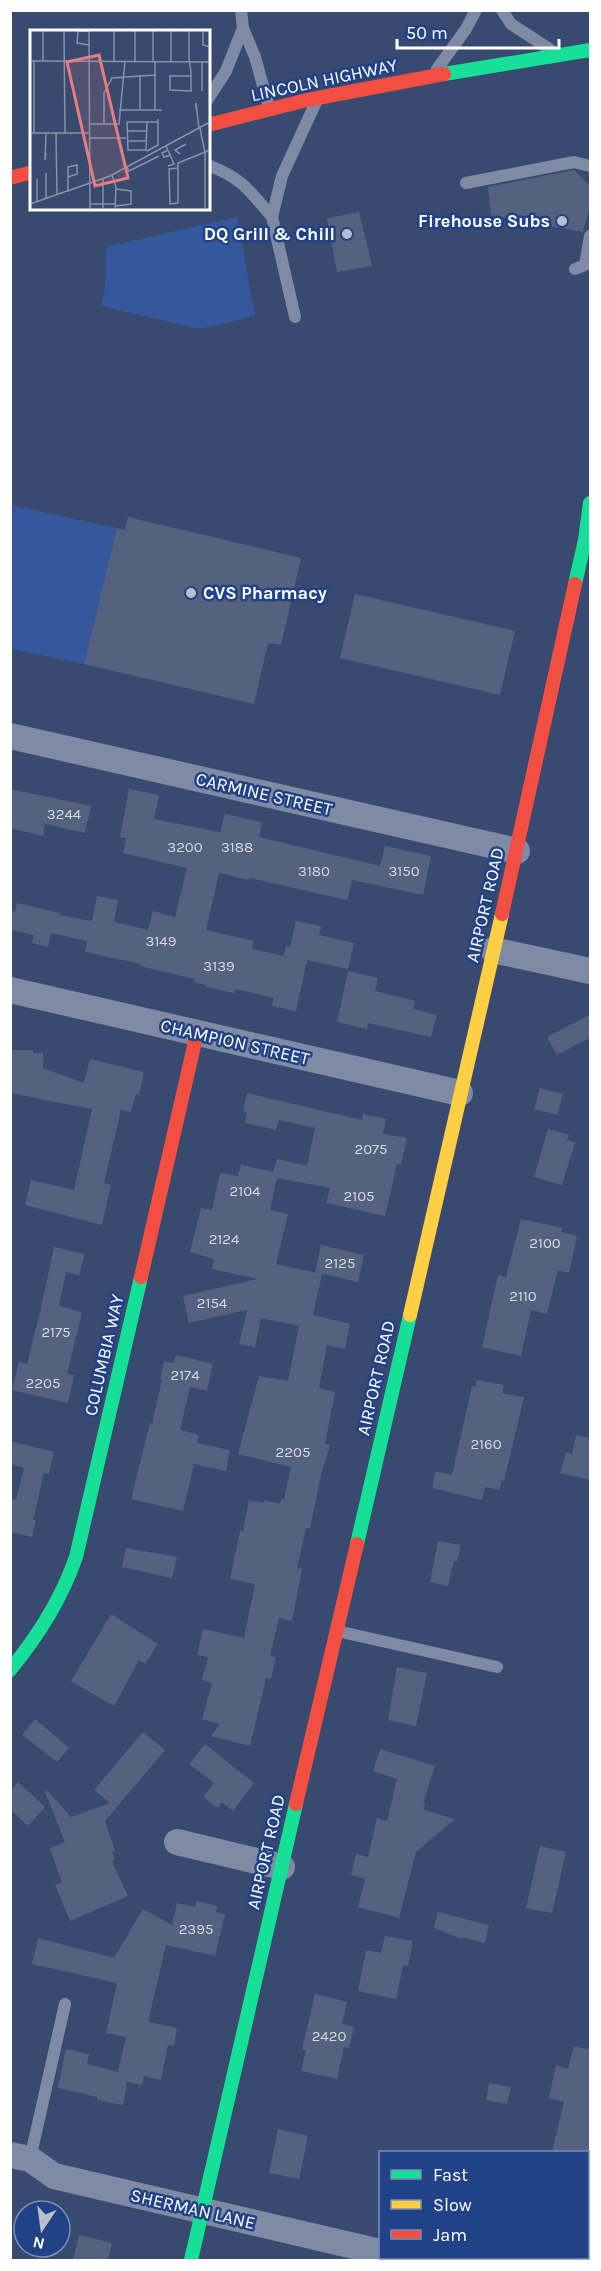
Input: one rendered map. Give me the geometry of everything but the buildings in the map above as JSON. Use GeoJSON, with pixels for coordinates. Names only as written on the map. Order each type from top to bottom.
{"type":"FeatureCollection","features":[{"type":"Feature","properties":{"kind":"main road","name":"LINCOLN HIGHWAY"},"geometry":{"type":"LineString","coordinates":[[210,125],[318,98],[432,76],[591,50]]}},
{"type":"Feature","properties":{"kind":"main road"},"geometry":{"type":"LineString","coordinates":[[10,178],[30,173]]}},
{"type":"Feature","properties":{"kind":"main road","name":"AIRPORT ROAD"},"geometry":{"type":"LineString","coordinates":[[191,2260],[517,850],[585,540],[591,503]]}},
{"type":"Feature","properties":{"kind":"main road","name":"COLUMBIA WAY"},"geometry":{"type":"LineString","coordinates":[[10,1670],[45,1627],[65,1590],[76,1557],[197,1033]]}},
{"type":"Feature","properties":{"kind":"street","name":"CARMINE STREET"},"geometry":{"type":"LineString","coordinates":[[10,736],[517,850]]}},
{"type":"Feature","properties":{"kind":"street"},"geometry":{"type":"LineString","coordinates":[[493,950],[591,971]]}},
{"type":"Feature","properties":{"kind":"street","name":"CHAMPION STREET"},"geometry":{"type":"LineString","coordinates":[[10,990],[460,1093]]}},
{"type":"Feature","properties":{"kind":"street"},"geometry":{"type":"LineString","coordinates":[[177,1842],[282,1867]]}},
{"type":"Feature","properties":{"kind":"street","name":"SHERMAN LANE"},"geometry":{"type":"LineString","coordinates":[[20,2157],[54,2176],[379,2252]]}},
{"type":"Feature","properties":{"kind":"lane"},"geometry":{"type":"LineString","coordinates":[[242,10],[243,28],[255,57],[270,110]]}},
{"type":"Feature","properties":{"kind":"lane"},"geometry":{"type":"LineString","coordinates":[[432,76],[466,29],[476,10]]}},
{"type":"Feature","properties":{"kind":"lane"},"geometry":{"type":"LineString","coordinates":[[502,10],[511,24],[525,35],[560,55]]}},
{"type":"Feature","properties":{"kind":"lane"},"geometry":{"type":"LineString","coordinates":[[210,96],[226,71],[243,28]]}},
{"type":"Feature","properties":{"kind":"lane"},"geometry":{"type":"LineString","coordinates":[[272,217],[282,176],[318,98]]}},
{"type":"Feature","properties":{"kind":"lane"},"geometry":{"type":"LineString","coordinates":[[466,183],[574,162],[591,166]]}},
{"type":"Feature","properties":{"kind":"lane"},"geometry":{"type":"LineString","coordinates":[[210,166],[244,183],[272,217],[295,317]]}},
{"type":"Feature","properties":{"kind":"lane"},"geometry":{"type":"LineString","coordinates":[[575,269],[585,265],[591,236]]}},
{"type":"Feature","properties":{"kind":"lane"},"geometry":{"type":"LineString","coordinates":[[335,1631],[497,1667]]}},
{"type":"Feature","properties":{"kind":"lane"},"geometry":{"type":"LineString","coordinates":[[20,2157],[65,2004]]}},
{"type":"Feature","properties":{"kind":"shaded area"},"geometry":{"type":"Polygon","coordinates":[[[237,217],[255,316],[200,329],[101,306],[105,288],[106,247],[237,217]]]}},
{"type":"Feature","properties":{"kind":"shaded area"},"geometry":{"type":"Polygon","coordinates":[[[11,505],[117,528],[84,664],[11,649],[11,505]]]}},
{"type":"Feature","properties":{"kind":"traffic: fast"},"geometry":{"type":"LineString","coordinates":[[444,74],[590,50]]}},
{"type":"Feature","properties":{"kind":"traffic: fast"},"geometry":{"type":"LineString","coordinates":[[575,584],[585,540],[590,503]]}},
{"type":"Feature","properties":{"kind":"traffic: fast"},"geometry":{"type":"LineString","coordinates":[[10,1670],[48,1616],[76,1557],[141,1277]]}},
{"type":"Feature","properties":{"kind":"traffic: fast"},"geometry":{"type":"LineString","coordinates":[[357,1544],[410,1315]]}},
{"type":"Feature","properties":{"kind":"traffic: fast"},"geometry":{"type":"LineString","coordinates":[[191,2260],[296,1804]]}},
{"type":"Feature","properties":{"kind":"traffic: slow"},"geometry":{"type":"LineString","coordinates":[[410,1315],[502,914]]}},
{"type":"Feature","properties":{"kind":"traffic: jam"},"geometry":{"type":"LineString","coordinates":[[210,124],[307,100],[444,74]]}},
{"type":"Feature","properties":{"kind":"traffic: jam"},"geometry":{"type":"LineString","coordinates":[[10,178],[30,173]]}},
{"type":"Feature","properties":{"kind":"traffic: jam"},"geometry":{"type":"LineString","coordinates":[[502,914],[575,584]]}},
{"type":"Feature","properties":{"kind":"traffic: jam"},"geometry":{"type":"LineString","coordinates":[[141,1277],[197,1033]]}},
{"type":"Feature","properties":{"kind":"traffic: jam"},"geometry":{"type":"LineString","coordinates":[[296,1804],[357,1544]]}},
{"type":"Feature","properties":{"kind":"place","name":"Firehouse Subs"},"geometry":{"type":"Point","coordinates":[562,221]}},
{"type":"Feature","properties":{"kind":"place","name":"DQ Grill & Chill"},"geometry":{"type":"Point","coordinates":[347,234]}},
{"type":"Feature","properties":{"kind":"place","name":"CVS Pharmacy"},"geometry":{"type":"Point","coordinates":[191,593]}}]}
